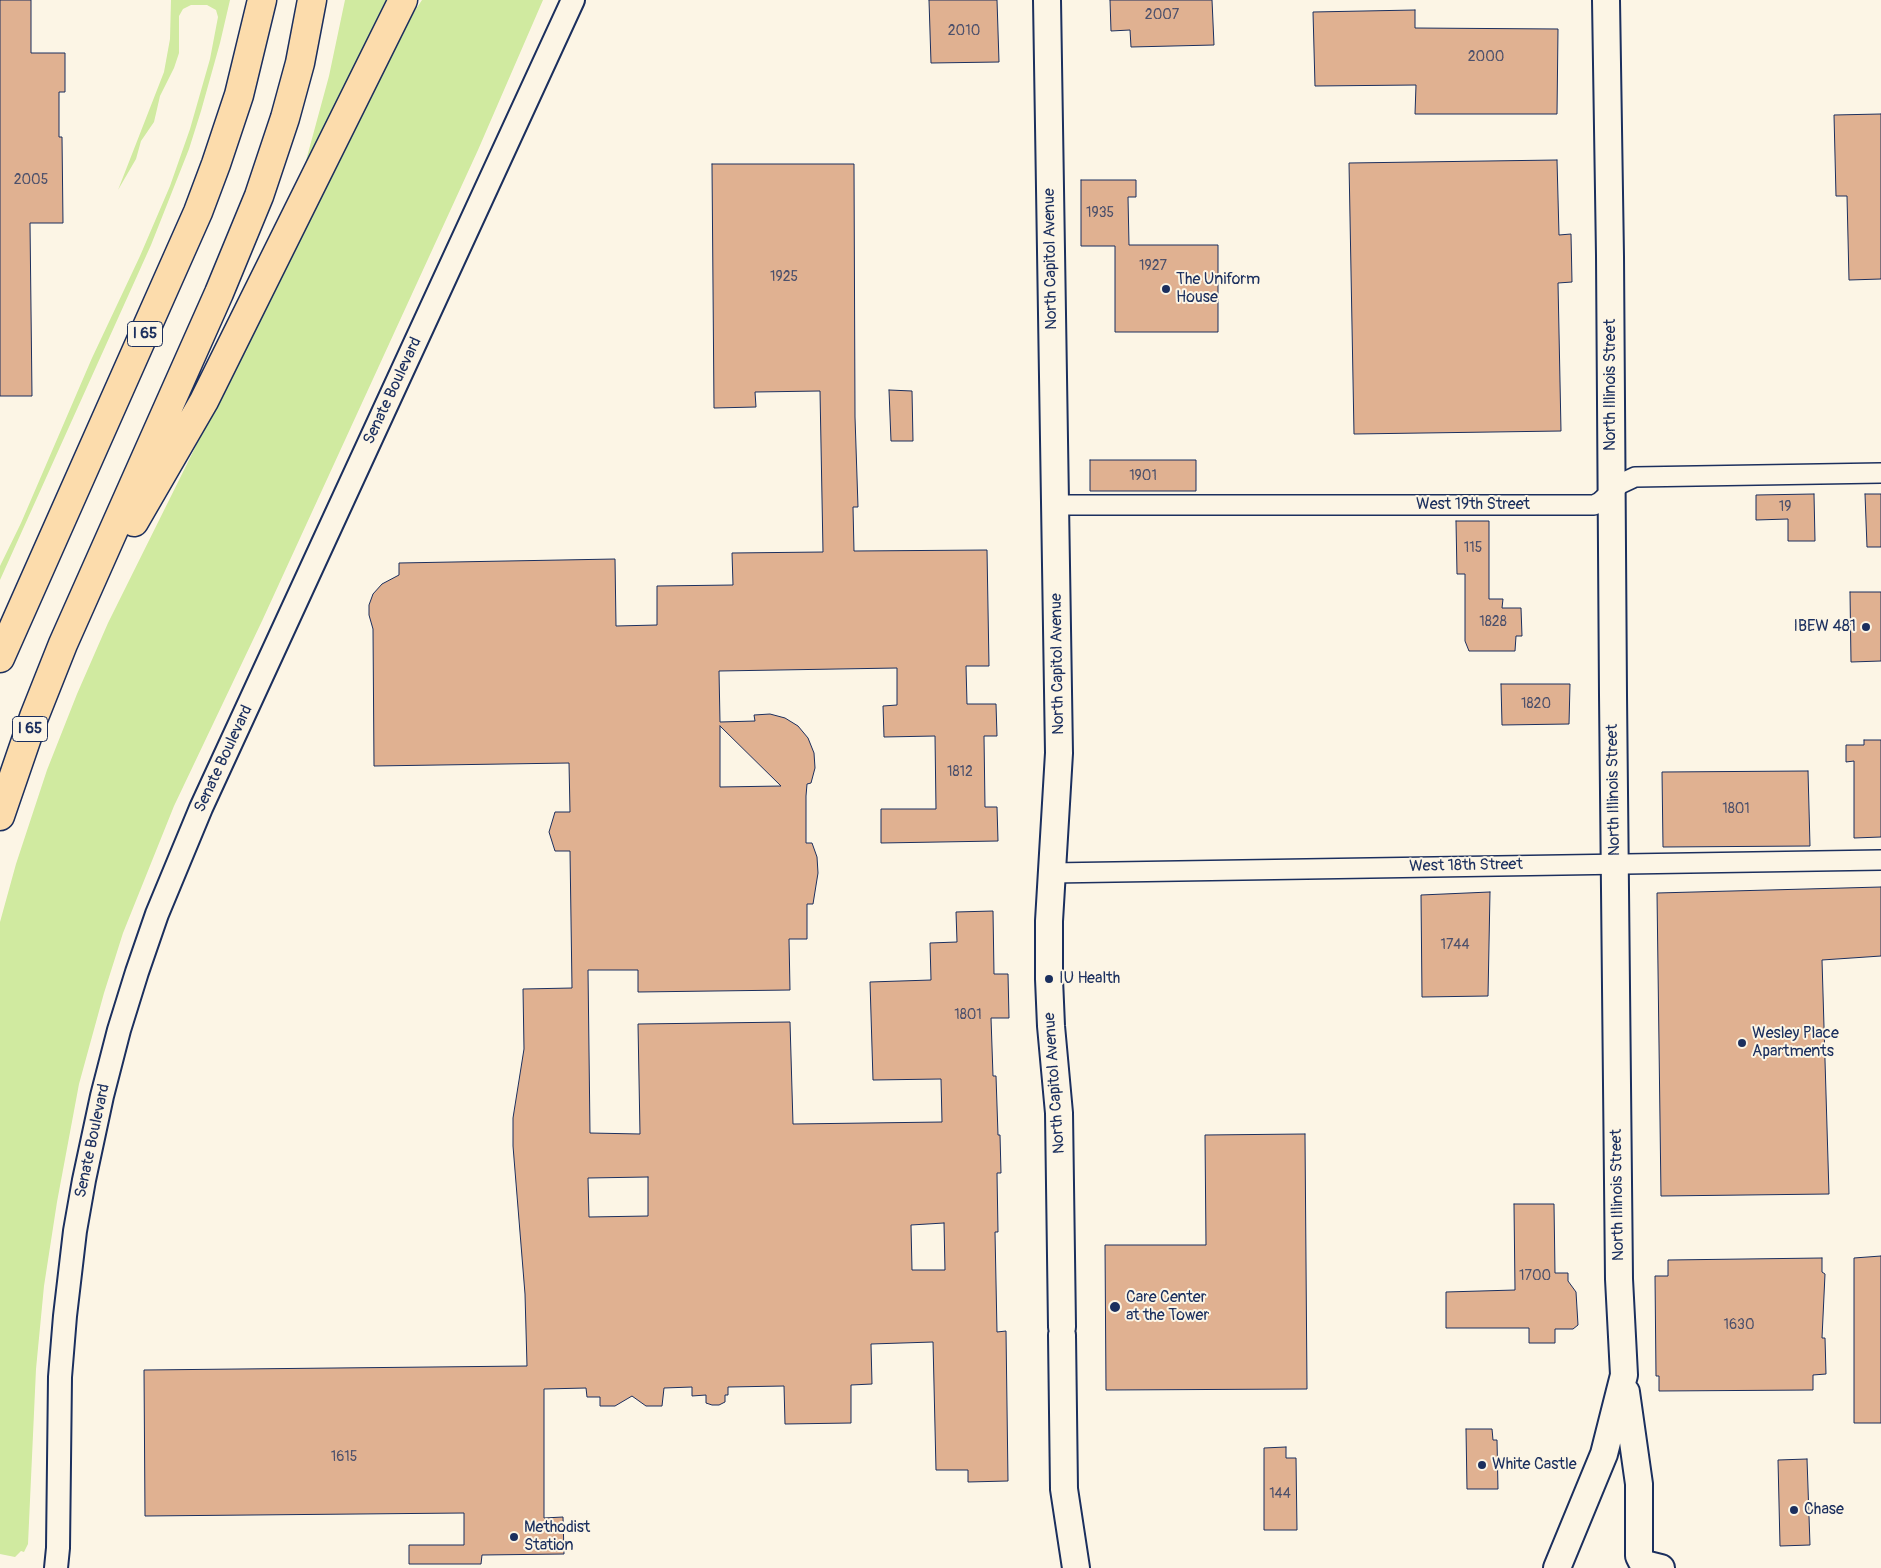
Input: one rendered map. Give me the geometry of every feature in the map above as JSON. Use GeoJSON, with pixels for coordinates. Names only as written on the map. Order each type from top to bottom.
{"type":"FeatureCollection","features":[{"type":"Feature","properties":{"kind":"highway","name":"I 65"},"geometry":{"type":"LineString","coordinates":[[0,658],[198,212],[238,96],[262,0]]}},
{"type":"Feature","properties":{"kind":"highway","name":"I 65"},"geometry":{"type":"LineString","coordinates":[[0,816],[34,716],[63,644],[216,302],[259,196],[285,118],[300,63],[312,0]]}},
{"type":"Feature","properties":{"kind":"highway"},"geometry":{"type":"LineString","coordinates":[[63,644],[204,401],[403,0]]}},
{"type":"Feature","properties":{"kind":"main road","name":"North Capitol Avenue"},"geometry":{"type":"LineString","coordinates":[[1047,0],[1059,753],[1051,873],[1049,979],[1050,1026],[1059,1113],[1064,1489],[1076,1568]]}},
{"type":"Feature","properties":{"kind":"main road","name":"North Illinois Street"},"geometry":{"type":"LineString","coordinates":[[1557,1568],[1604,1454],[1624,1375],[1619,1279],[1606,0]]}},
{"type":"Feature","properties":{"kind":"main road"},"geometry":{"type":"LineString","coordinates":[[1624,1375],[1639,1484],[1639,1556],[1645,1564],[1661,1568]]}},
{"type":"Feature","properties":{"kind":"street","name":"Senate Boulevard"},"geometry":{"type":"LineString","coordinates":[[56,1568],[58,1548],[60,1377],[75,1231],[100,1104],[137,972],[157,914],[200,808],[573,0]]}},
{"type":"Feature","properties":{"kind":"street","name":"West 19th Street"},"geometry":{"type":"LineString","coordinates":[[1055,505],[1594,505],[1627,480],[1635,477],[1881,473]]}},
{"type":"Feature","properties":{"kind":"street","name":"West 18th Street"},"geometry":{"type":"LineString","coordinates":[[1051,873],[1881,860]]}},
{"type":"Feature","properties":{"kind":"green space"},"geometry":{"type":"Polygon","coordinates":[[[171,0],[230,0],[201,111],[189,149],[151,245],[0,580],[0,566],[21,523],[92,358],[140,256],[170,186],[190,129],[210,59],[218,17],[216,10],[207,5],[191,5],[183,9],[179,16],[179,53],[174,68],[160,96],[154,122],[141,141],[136,159],[118,190],[164,72],[170,39],[171,0]]]}},
{"type":"Feature","properties":{"kind":"green space"},"geometry":{"type":"Polygon","coordinates":[[[345,0],[386,0],[304,168],[329,76],[345,0]]]}},
{"type":"Feature","properties":{"kind":"green space"},"geometry":{"type":"Polygon","coordinates":[[[422,0],[543,0],[478,150],[262,621],[174,806],[123,933],[79,1084],[57,1202],[44,1286],[36,1369],[28,1544],[24,1552],[21,1551],[15,1557],[0,1554],[0,922],[16,864],[47,770],[108,623],[404,27],[422,0]]]}},
{"type":"Feature","properties":{"kind":"building"},"geometry":{"type":"Polygon","coordinates":[[[0,0],[31,0],[31,53],[65,53],[65,92],[59,92],[59,137],[62,137],[63,223],[30,223],[32,396],[0,396],[0,0]]]}},
{"type":"Feature","properties":{"kind":"building"},"geometry":{"type":"Polygon","coordinates":[[[929,0],[997,0],[999,62],[931,63],[929,0]]]}},
{"type":"Feature","properties":{"kind":"building"},"geometry":{"type":"Polygon","coordinates":[[[1110,0],[1212,0],[1214,45],[1131,47],[1130,30],[1111,31],[1110,0]]]}},
{"type":"Feature","properties":{"kind":"building"},"geometry":{"type":"Polygon","coordinates":[[[1415,10],[1415,28],[1558,29],[1557,114],[1415,114],[1416,85],[1315,86],[1313,12],[1415,10]]]}},
{"type":"Feature","properties":{"kind":"building"},"geometry":{"type":"Polygon","coordinates":[[[1881,114],[1881,279],[1849,280],[1847,196],[1836,196],[1834,115],[1881,114]]]}},
{"type":"Feature","properties":{"kind":"building"},"geometry":{"type":"Polygon","coordinates":[[[1557,160],[1559,235],[1571,234],[1572,282],[1558,283],[1561,431],[1354,434],[1349,163],[1557,160]]]}},
{"type":"Feature","properties":{"kind":"building"},"geometry":{"type":"Polygon","coordinates":[[[712,164],[854,164],[855,417],[858,507],[853,507],[854,551],[987,550],[989,666],[966,666],[967,704],[996,704],[997,736],[984,736],[985,807],[997,807],[998,841],[881,843],[881,809],[936,809],[935,736],[884,737],[883,706],[897,705],[897,668],[719,671],[720,722],[755,721],[754,715],[770,714],[785,718],[798,726],[808,738],[814,753],[815,768],[811,783],[807,784],[806,843],[812,843],[817,857],[818,873],[813,904],[807,904],[807,939],[789,939],[790,990],[638,992],[638,970],[588,970],[590,1133],[640,1134],[638,1024],[790,1022],[793,1124],[942,1122],[941,1079],[873,1080],[870,982],[931,980],[930,943],[957,942],[956,912],[993,911],[994,974],[1008,974],[1009,1018],[991,1018],[993,1076],[996,1076],[1001,1173],[997,1173],[998,1232],[995,1232],[997,1332],[1006,1331],[1008,1481],[968,1482],[968,1470],[936,1470],[933,1342],[871,1344],[872,1384],[851,1385],[851,1423],[785,1424],[784,1386],[728,1387],[728,1395],[725,1395],[725,1402],[719,1405],[706,1403],[706,1395],[692,1396],[692,1387],[664,1388],[662,1406],[646,1406],[632,1396],[615,1406],[600,1406],[600,1397],[587,1397],[586,1388],[544,1389],[544,1518],[563,1517],[564,1554],[482,1555],[481,1564],[409,1564],[409,1545],[464,1545],[464,1513],[145,1516],[144,1370],[527,1366],[525,1294],[513,1146],[513,1118],[524,1049],[523,989],[572,988],[570,851],[555,851],[549,832],[555,812],[570,812],[569,763],[374,766],[373,629],[369,615],[369,605],[373,594],[382,584],[399,575],[399,563],[615,559],[616,626],[657,625],[657,586],[733,585],[732,553],[823,552],[820,391],[755,392],[756,407],[714,408],[712,164]],[[720,726],[720,787],[781,786],[720,726]],[[648,1177],[588,1178],[589,1217],[648,1216],[648,1177]],[[944,1223],[911,1225],[912,1270],[945,1270],[944,1223]]]}},
{"type":"Feature","properties":{"kind":"building","name":"The Uniform House"},"geometry":{"type":"Polygon","coordinates":[[[1081,180],[1136,180],[1136,197],[1128,197],[1129,245],[1218,245],[1218,332],[1115,332],[1115,246],[1081,246],[1081,180]]]}},
{"type":"Feature","properties":{"kind":"building"},"geometry":{"type":"Polygon","coordinates":[[[889,390],[912,391],[913,441],[891,441],[889,390]]]}},
{"type":"Feature","properties":{"kind":"building"},"geometry":{"type":"Polygon","coordinates":[[[1090,460],[1196,460],[1196,491],[1090,491],[1090,460]]]}},
{"type":"Feature","properties":{"kind":"building"},"geometry":{"type":"Polygon","coordinates":[[[1814,494],[1815,541],[1788,541],[1788,519],[1756,520],[1756,495],[1814,494]]]}},
{"type":"Feature","properties":{"kind":"building"},"geometry":{"type":"Polygon","coordinates":[[[1865,494],[1881,494],[1881,547],[1867,547],[1865,494]]]}},
{"type":"Feature","properties":{"kind":"building"},"geometry":{"type":"Polygon","coordinates":[[[1456,521],[1489,521],[1489,599],[1503,599],[1502,608],[1521,608],[1522,636],[1516,636],[1515,651],[1469,651],[1465,641],[1465,574],[1457,574],[1456,521]]]}},
{"type":"Feature","properties":{"kind":"building","name":"IBEW 481"},"geometry":{"type":"Polygon","coordinates":[[[1850,592],[1881,592],[1881,661],[1851,662],[1850,592]]]}},
{"type":"Feature","properties":{"kind":"building"},"geometry":{"type":"Polygon","coordinates":[[[1501,684],[1570,684],[1569,724],[1502,725],[1501,684]]]}},
{"type":"Feature","properties":{"kind":"building"},"geometry":{"type":"Polygon","coordinates":[[[1864,740],[1881,740],[1881,837],[1854,838],[1854,761],[1846,762],[1846,745],[1864,745],[1864,740]]]}},
{"type":"Feature","properties":{"kind":"building"},"geometry":{"type":"Polygon","coordinates":[[[1808,771],[1810,846],[1663,847],[1662,772],[1808,771]]]}},
{"type":"Feature","properties":{"kind":"building","name":"Wesley Place Apartments"},"geometry":{"type":"Polygon","coordinates":[[[1881,887],[1881,956],[1822,960],[1829,1194],[1661,1196],[1657,893],[1881,887]]]}},
{"type":"Feature","properties":{"kind":"building"},"geometry":{"type":"Polygon","coordinates":[[[1490,892],[1488,996],[1422,997],[1421,895],[1490,892]]]}},
{"type":"Feature","properties":{"kind":"building"},"geometry":{"type":"Polygon","coordinates":[[[1305,1134],[1307,1389],[1106,1390],[1105,1245],[1206,1245],[1205,1135],[1305,1134]]]}},
{"type":"Feature","properties":{"kind":"building"},"geometry":{"type":"Polygon","coordinates":[[[1514,1204],[1554,1204],[1555,1273],[1568,1273],[1568,1281],[1576,1292],[1578,1325],[1573,1329],[1555,1329],[1555,1343],[1529,1343],[1529,1328],[1446,1328],[1446,1292],[1515,1290],[1514,1204]]]}},
{"type":"Feature","properties":{"kind":"building"},"geometry":{"type":"Polygon","coordinates":[[[1881,1256],[1881,1423],[1854,1423],[1854,1258],[1881,1256]]]}},
{"type":"Feature","properties":{"kind":"building"},"geometry":{"type":"Polygon","coordinates":[[[1822,1258],[1822,1272],[1825,1274],[1822,1338],[1825,1338],[1826,1374],[1813,1375],[1813,1390],[1659,1391],[1659,1376],[1656,1376],[1655,1276],[1668,1276],[1668,1260],[1822,1258]]]}},
{"type":"Feature","properties":{"kind":"building","name":"White Castle"},"geometry":{"type":"Polygon","coordinates":[[[1466,1429],[1492,1429],[1493,1440],[1497,1440],[1498,1489],[1467,1489],[1466,1429]]]}},
{"type":"Feature","properties":{"kind":"building"},"geometry":{"type":"Polygon","coordinates":[[[1286,1447],[1286,1458],[1296,1458],[1297,1530],[1264,1530],[1264,1448],[1286,1447]]]}},
{"type":"Feature","properties":{"kind":"building","name":"Chase"},"geometry":{"type":"Polygon","coordinates":[[[1807,1459],[1810,1545],[1780,1546],[1778,1460],[1807,1459]]]}},
{"type":"Feature","properties":{"kind":"place","name":"The Uniform House"},"geometry":{"type":"Point","coordinates":[1166,289]}},
{"type":"Feature","properties":{"kind":"place","name":"IBEW 481"},"geometry":{"type":"Point","coordinates":[1866,627]}},
{"type":"Feature","properties":{"kind":"place","name":"IU Health"},"geometry":{"type":"Point","coordinates":[1049,979]}},
{"type":"Feature","properties":{"kind":"place","name":"Wesley Place Apartments"},"geometry":{"type":"Point","coordinates":[1742,1043]}},
{"type":"Feature","properties":{"kind":"place","name":"Care Center at the Tower"},"geometry":{"type":"Point","coordinates":[1115,1307]}},
{"type":"Feature","properties":{"kind":"place","name":"White Castle"},"geometry":{"type":"Point","coordinates":[1482,1465]}},
{"type":"Feature","properties":{"kind":"place","name":"Chase"},"geometry":{"type":"Point","coordinates":[1794,1510]}},
{"type":"Feature","properties":{"kind":"place","name":"Methodist Station"},"geometry":{"type":"Point","coordinates":[514,1537]}}]}
